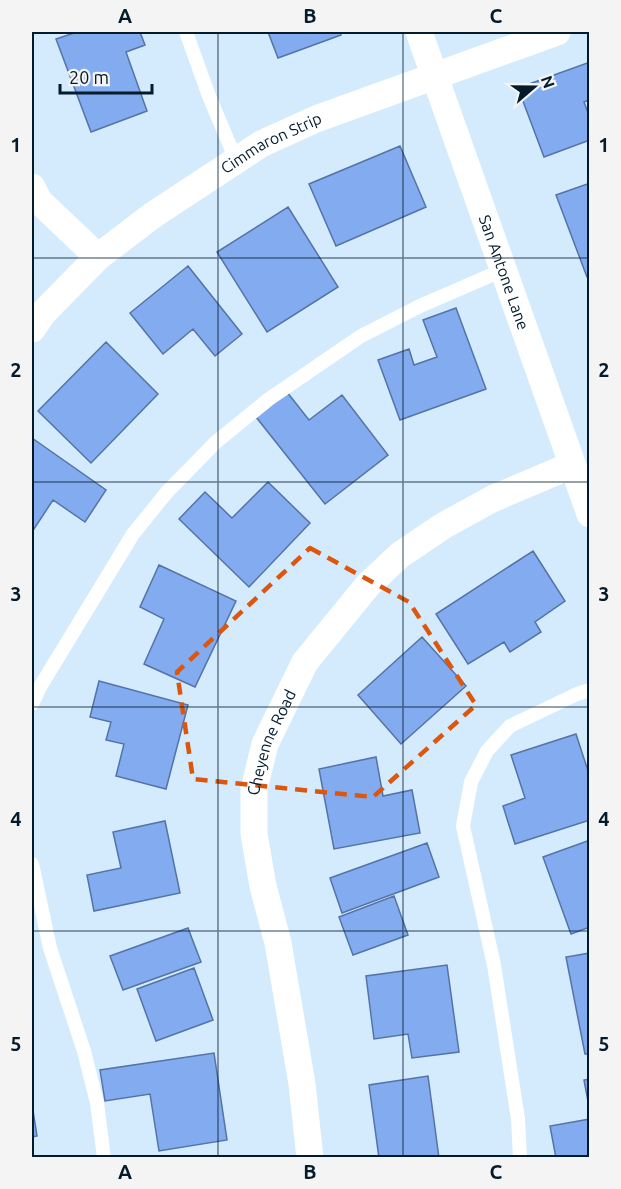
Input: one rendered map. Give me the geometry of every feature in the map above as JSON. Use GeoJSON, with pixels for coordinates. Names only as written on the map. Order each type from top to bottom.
{"type":"FeatureCollection","features":[{"type":"Feature","properties":{"kind":"street","name":"San Antone Lane"},"geometry":{"type":"LineString","coordinates":[[419,32],[590,514]]}},
{"type":"Feature","properties":{"kind":"street","name":"Cimmaron Strip"},"geometry":{"type":"LineString","coordinates":[[32,328],[98,257],[153,215],[261,144],[316,119],[557,32]]}},
{"type":"Feature","properties":{"kind":"street"},"geometry":{"type":"LineString","coordinates":[[32,187],[39,201],[98,257]]}},
{"type":"Feature","properties":{"kind":"street","name":"Cheyenne Road"},"geometry":{"type":"LineString","coordinates":[[310,1158],[302,1084],[280,955],[262,886],[254,834],[254,789],[265,744],[305,662],[368,585],[392,562],[443,526],[492,499],[572,465]]}},
{"type":"Feature","properties":{"kind":"lane"},"geometry":{"type":"LineString","coordinates":[[186,32],[209,96],[236,160]]}},
{"type":"Feature","properties":{"kind":"lane"},"geometry":{"type":"LineString","coordinates":[[32,705],[40,687],[133,534],[167,492],[216,442],[268,399],[361,336],[420,306],[503,270]]}},
{"type":"Feature","properties":{"kind":"lane"},"geometry":{"type":"LineString","coordinates":[[520,1158],[518,1119],[494,965],[463,826],[471,782],[487,751],[510,726],[540,710],[590,690]]}},
{"type":"Feature","properties":{"kind":"lane"},"geometry":{"type":"LineString","coordinates":[[32,864],[50,948],[84,1051],[97,1103],[104,1158]]}},
{"type":"Feature","properties":{"kind":"highlighted area"},"geometry":{"type":"Polygon","coordinates":[[[310,548],[409,602],[476,705],[373,797],[193,779],[177,672],[310,548]]]}},
{"type":"Feature","properties":{"kind":"building"},"geometry":{"type":"Polygon","coordinates":[[[77,32],[140,32],[145,45],[126,52],[147,111],[91,132],[56,39],[77,32]]]}},
{"type":"Feature","properties":{"kind":"building"},"geometry":{"type":"Polygon","coordinates":[[[268,32],[340,32],[341,35],[278,58],[268,32]]]}},
{"type":"Feature","properties":{"kind":"building"},"geometry":{"type":"Polygon","coordinates":[[[590,62],[590,100],[584,102],[590,118],[590,140],[544,157],[518,88],[590,62]]]}},
{"type":"Feature","properties":{"kind":"building"},"geometry":{"type":"Polygon","coordinates":[[[400,146],[426,207],[336,246],[309,184],[400,146]]]}},
{"type":"Feature","properties":{"kind":"building"},"geometry":{"type":"Polygon","coordinates":[[[590,183],[590,277],[587,277],[556,195],[590,183]]]}},
{"type":"Feature","properties":{"kind":"building"},"geometry":{"type":"Polygon","coordinates":[[[288,207],[338,287],[267,332],[217,252],[288,207]]]}},
{"type":"Feature","properties":{"kind":"building"},"geometry":{"type":"Polygon","coordinates":[[[188,266],[242,334],[215,356],[193,329],[163,354],[130,313],[188,266]]]}},
{"type":"Feature","properties":{"kind":"building"},"geometry":{"type":"Polygon","coordinates":[[[456,308],[486,389],[400,420],[378,360],[409,349],[414,365],[437,357],[423,320],[456,308]]]}},
{"type":"Feature","properties":{"kind":"building"},"geometry":{"type":"Polygon","coordinates":[[[106,342],[158,394],[91,463],[38,411],[106,342]]]}},
{"type":"Feature","properties":{"kind":"building"},"geometry":{"type":"Polygon","coordinates":[[[287,392],[309,420],[342,395],[388,455],[325,504],[256,417],[287,392]]]}},
{"type":"Feature","properties":{"kind":"building"},"geometry":{"type":"Polygon","coordinates":[[[32,438],[106,490],[85,522],[53,500],[32,532],[32,438]]]}},
{"type":"Feature","properties":{"kind":"building"},"geometry":{"type":"Polygon","coordinates":[[[268,482],[310,523],[249,587],[179,519],[205,492],[232,518],[268,482]]]}},
{"type":"Feature","properties":{"kind":"building"},"geometry":{"type":"Polygon","coordinates":[[[533,551],[565,601],[535,622],[541,632],[510,652],[504,642],[468,664],[436,614],[533,551]]]}},
{"type":"Feature","properties":{"kind":"building"},"geometry":{"type":"Polygon","coordinates":[[[159,565],[236,601],[195,687],[144,664],[164,619],[140,607],[159,565]]]}},
{"type":"Feature","properties":{"kind":"building"},"geometry":{"type":"Polygon","coordinates":[[[422,637],[466,686],[401,744],[358,695],[422,637]]]}},
{"type":"Feature","properties":{"kind":"building"},"geometry":{"type":"Polygon","coordinates":[[[99,681],[188,705],[166,789],[116,776],[124,744],[106,740],[111,722],[90,717],[99,681]]]}},
{"type":"Feature","properties":{"kind":"building"},"geometry":{"type":"Polygon","coordinates":[[[576,734],[590,777],[590,820],[515,844],[503,806],[525,798],[511,755],[576,734]]]}},
{"type":"Feature","properties":{"kind":"building"},"geometry":{"type":"Polygon","coordinates":[[[376,757],[383,796],[412,790],[420,833],[334,849],[319,769],[376,757]]]}},
{"type":"Feature","properties":{"kind":"building"},"geometry":{"type":"Polygon","coordinates":[[[165,821],[180,893],[94,911],[87,875],[121,868],[113,832],[165,821]]]}},
{"type":"Feature","properties":{"kind":"building"},"geometry":{"type":"Polygon","coordinates":[[[590,840],[590,927],[571,934],[543,857],[590,840]]]}},
{"type":"Feature","properties":{"kind":"building"},"geometry":{"type":"Polygon","coordinates":[[[427,843],[439,877],[342,913],[330,878],[427,843]]]}},
{"type":"Feature","properties":{"kind":"building"},"geometry":{"type":"Polygon","coordinates":[[[394,896],[408,935],[353,955],[339,917],[394,896]]]}},
{"type":"Feature","properties":{"kind":"building"},"geometry":{"type":"Polygon","coordinates":[[[188,928],[201,962],[123,990],[110,956],[188,928]]]}},
{"type":"Feature","properties":{"kind":"building"},"geometry":{"type":"Polygon","coordinates":[[[590,953],[590,1054],[585,1054],[566,957],[590,953]]]}},
{"type":"Feature","properties":{"kind":"building"},"geometry":{"type":"Polygon","coordinates":[[[447,965],[459,1052],[412,1058],[408,1034],[374,1039],[366,976],[447,965]]]}},
{"type":"Feature","properties":{"kind":"building"},"geometry":{"type":"Polygon","coordinates":[[[194,968],[213,1020],[156,1041],[137,989],[194,968]]]}},
{"type":"Feature","properties":{"kind":"building"},"geometry":{"type":"Polygon","coordinates":[[[214,1053],[227,1140],[159,1151],[150,1094],[105,1101],[100,1070],[214,1053]]]}},
{"type":"Feature","properties":{"kind":"building"},"geometry":{"type":"Polygon","coordinates":[[[428,1076],[439,1158],[379,1158],[369,1085],[428,1076]]]}},
{"type":"Feature","properties":{"kind":"building"},"geometry":{"type":"Polygon","coordinates":[[[590,1079],[590,1112],[584,1080],[590,1079]]]}},
{"type":"Feature","properties":{"kind":"building"},"geometry":{"type":"Polygon","coordinates":[[[32,1104],[37,1136],[32,1137],[32,1104]]]}},
{"type":"Feature","properties":{"kind":"building"},"geometry":{"type":"Polygon","coordinates":[[[590,1119],[590,1158],[556,1158],[550,1126],[590,1119]]]}}]}
